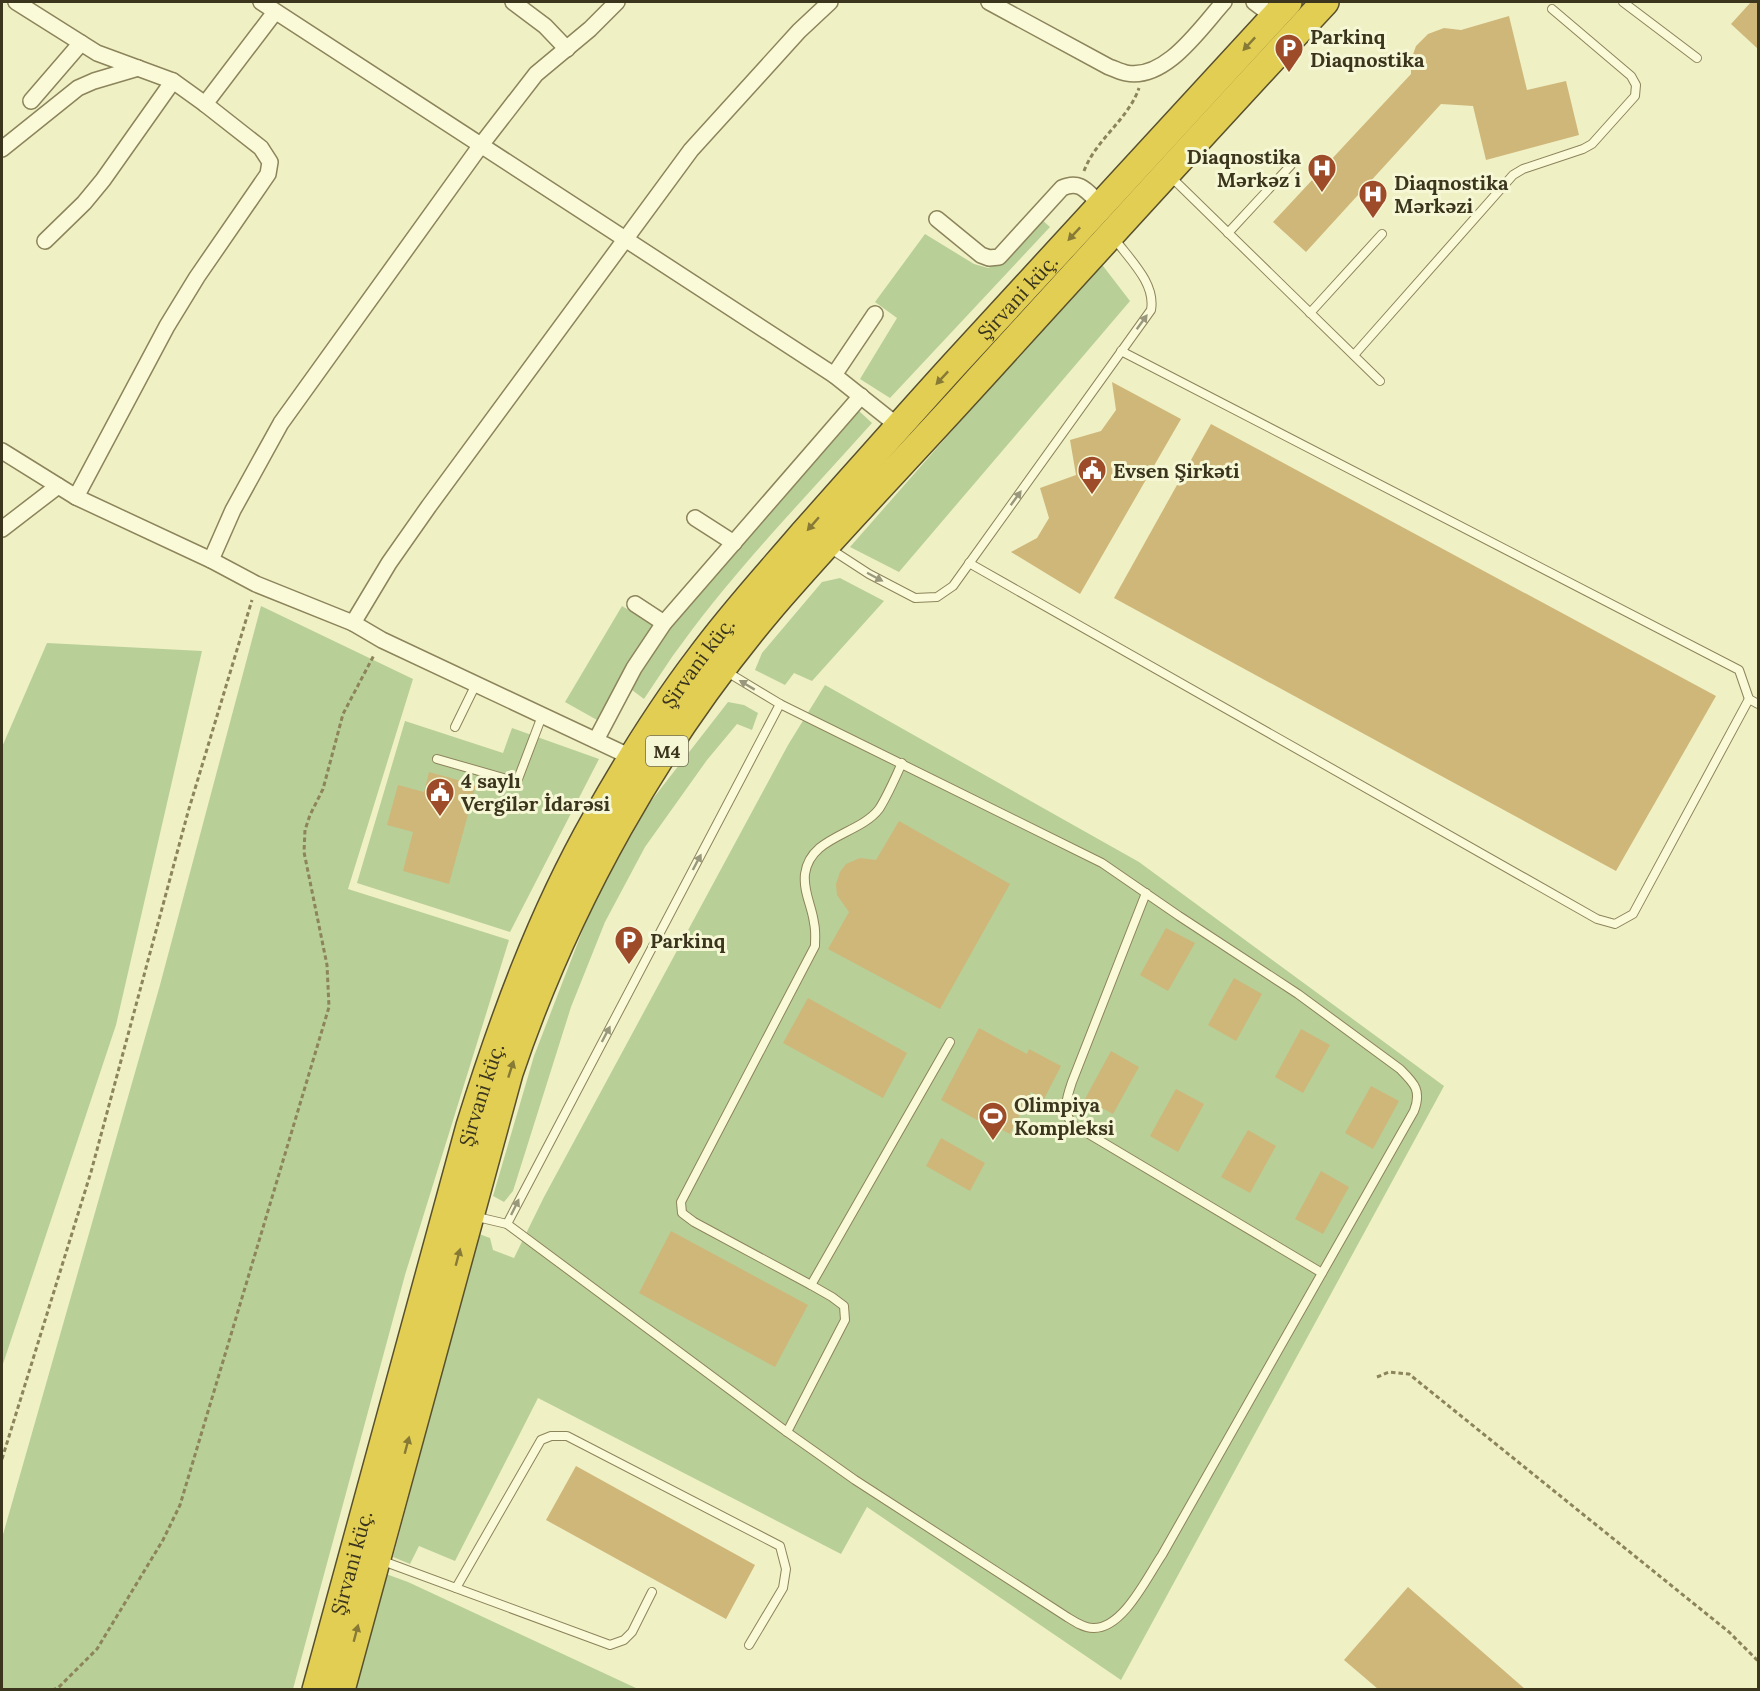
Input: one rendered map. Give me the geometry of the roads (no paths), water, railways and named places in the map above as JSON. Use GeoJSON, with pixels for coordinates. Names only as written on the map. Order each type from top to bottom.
{"type":"FeatureCollection","features":[{"type":"Feature","properties":{"kind":"highway","name":"M4"},"geometry":{"type":"LineString","coordinates":[[340,1689],[469,1215],[521,1037],[546,974],[589,882],[617,830],[646,782],[722,669],[771,608],[1166,173],[1325,2]]}},
{"type":"Feature","properties":{"kind":"highway","name":"Şirvani küç."},"geometry":{"type":"LineString","coordinates":[[316,1689],[470,1126],[501,1026],[526,964],[568,872],[595,821],[633,758],[699,658],[756,588],[898,426],[1101,205],[1272,7]]}},
{"type":"Feature","properties":{"kind":"street"},"geometry":{"type":"LineString","coordinates":[[16,2],[97,52],[172,81],[261,148],[270,162],[268,174],[197,277],[167,326],[76,497]]}},
{"type":"Feature","properties":{"kind":"street"},"geometry":{"type":"LineString","coordinates":[[261,2],[834,375],[898,426]]}},
{"type":"Feature","properties":{"kind":"street"},"geometry":{"type":"LineString","coordinates":[[513,2],[545,26],[567,49]]}},
{"type":"Feature","properties":{"kind":"street"},"geometry":{"type":"LineString","coordinates":[[210,560],[232,510],[281,423],[481,145],[536,74],[567,49],[617,2]]}},
{"type":"Feature","properties":{"kind":"street"},"geometry":{"type":"LineString","coordinates":[[353,623],[389,563],[429,506],[692,150],[799,31],[830,2]]}},
{"type":"Feature","properties":{"kind":"street"},"geometry":{"type":"LineString","coordinates":[[989,2],[1109,67],[1128,73],[1143,73],[1157,69],[1172,59],[1224,2]]}},
{"type":"Feature","properties":{"kind":"street"},"geometry":{"type":"LineString","coordinates":[[205,104],[275,12]]}},
{"type":"Feature","properties":{"kind":"street"},"geometry":{"type":"LineString","coordinates":[[31,101],[81,43]]}},
{"type":"Feature","properties":{"kind":"street"},"geometry":{"type":"LineString","coordinates":[[2,149],[78,88],[138,68]]}},
{"type":"Feature","properties":{"kind":"street"},"geometry":{"type":"LineString","coordinates":[[45,241],[104,180],[172,81]]}},
{"type":"Feature","properties":{"kind":"street"},"geometry":{"type":"LineString","coordinates":[[937,219],[981,255],[989,258],[999,257],[1062,188],[1070,184],[1079,184],[1101,205]]}},
{"type":"Feature","properties":{"kind":"street"},"geometry":{"type":"LineString","coordinates":[[834,375],[875,314]]}},
{"type":"Feature","properties":{"kind":"street"},"geometry":{"type":"LineString","coordinates":[[596,740],[634,668],[664,623],[861,396]]}},
{"type":"Feature","properties":{"kind":"street"},"geometry":{"type":"LineString","coordinates":[[2,451],[76,497],[256,584],[353,623],[382,640],[633,758]]}},
{"type":"Feature","properties":{"kind":"street"},"geometry":{"type":"LineString","coordinates":[[2,529],[58,486]]}},
{"type":"Feature","properties":{"kind":"street"},"geometry":{"type":"LineString","coordinates":[[695,518],[734,543]]}},
{"type":"Feature","properties":{"kind":"street"},"geometry":{"type":"LineString","coordinates":[[636,604],[664,623]]}},
{"type":"Feature","properties":{"kind":"lane"},"geometry":{"type":"LineString","coordinates":[[1623,2],[1697,58]]}},
{"type":"Feature","properties":{"kind":"lane"},"geometry":{"type":"LineString","coordinates":[[1354,355],[1513,175],[1523,169],[1592,144],[1635,96],[1636,85],[1631,76],[1552,9]]}},
{"type":"Feature","properties":{"kind":"lane"},"geometry":{"type":"LineString","coordinates":[[1228,233],[1291,165]]}},
{"type":"Feature","properties":{"kind":"lane"},"geometry":{"type":"LineString","coordinates":[[1166,173],[1380,381]]}},
{"type":"Feature","properties":{"kind":"lane"},"geometry":{"type":"LineString","coordinates":[[826,546],[869,574],[915,598],[937,597],[953,586],[1151,310],[1153,298],[1147,282],[1111,234]]}},
{"type":"Feature","properties":{"kind":"lane"},"geometry":{"type":"LineString","coordinates":[[1310,313],[1382,234]]}},
{"type":"Feature","properties":{"kind":"lane"},"geometry":{"type":"LineString","coordinates":[[1121,351],[1739,670],[1749,699],[1758,704]]}},
{"type":"Feature","properties":{"kind":"lane"},"geometry":{"type":"LineString","coordinates":[[969,563],[1597,919],[1616,924],[1633,914],[1749,699]]}},
{"type":"Feature","properties":{"kind":"lane"},"geometry":{"type":"LineString","coordinates":[[469,1215],[507,1224],[855,1480],[1067,1617],[1084,1626],[1094,1628],[1106,1626],[1121,1617],[1162,1555],[1414,1112],[1418,1101],[1417,1090],[1400,1069],[1298,994],[1102,863],[780,704],[722,669]]}},
{"type":"Feature","properties":{"kind":"lane"},"geometry":{"type":"LineString","coordinates":[[454,727],[476,684]]}},
{"type":"Feature","properties":{"kind":"lane"},"geometry":{"type":"LineString","coordinates":[[507,1224],[780,704]]}},
{"type":"Feature","properties":{"kind":"lane"},"geometry":{"type":"LineString","coordinates":[[437,759],[510,780],[518,779],[542,716]]}},
{"type":"Feature","properties":{"kind":"lane"},"geometry":{"type":"LineString","coordinates":[[787,1432],[845,1320],[844,1306],[811,1285],[694,1222],[682,1213],[681,1202],[815,946],[814,922],[806,896],[805,872],[811,859],[824,844],[861,825],[878,809],[902,763]]}},
{"type":"Feature","properties":{"kind":"lane"},"geometry":{"type":"LineString","coordinates":[[1146,893],[1072,1082],[1065,1102],[1067,1117],[1072,1124],[1322,1273]]}},
{"type":"Feature","properties":{"kind":"lane"},"geometry":{"type":"LineString","coordinates":[[811,1285],[950,1041]]}},
{"type":"Feature","properties":{"kind":"lane"},"geometry":{"type":"LineString","coordinates":[[456,1588],[541,1440],[551,1436],[567,1436],[780,1546],[786,1569],[783,1588],[749,1645]]}},
{"type":"Feature","properties":{"kind":"lane"},"geometry":{"type":"LineString","coordinates":[[376,1559],[610,1645],[624,1640],[632,1632],[652,1592]]}},
{"type":"Feature","properties":{"kind":"place","name":"Parkinq Diaqnostika"},"geometry":{"type":"Point","coordinates":[1289,74]}},
{"type":"Feature","properties":{"kind":"place","name":"Diaqnostika Mərkəz i"},"geometry":{"type":"Point","coordinates":[1322,194]}},
{"type":"Feature","properties":{"kind":"place","name":"Diaqnostika Mərkəzi"},"geometry":{"type":"Point","coordinates":[1373,220]}},
{"type":"Feature","properties":{"kind":"place","name":"Evsen Şirkəti"},"geometry":{"type":"Point","coordinates":[1092,496]}},
{"type":"Feature","properties":{"kind":"place","name":"4 saylı Vergilər İdarəsi"},"geometry":{"type":"Point","coordinates":[440,818]}},
{"type":"Feature","properties":{"kind":"place","name":"Parkinq"},"geometry":{"type":"Point","coordinates":[629,966]}},
{"type":"Feature","properties":{"kind":"place","name":"Olimpiya Kompleksi"},"geometry":{"type":"Point","coordinates":[993,1142]}}]}
